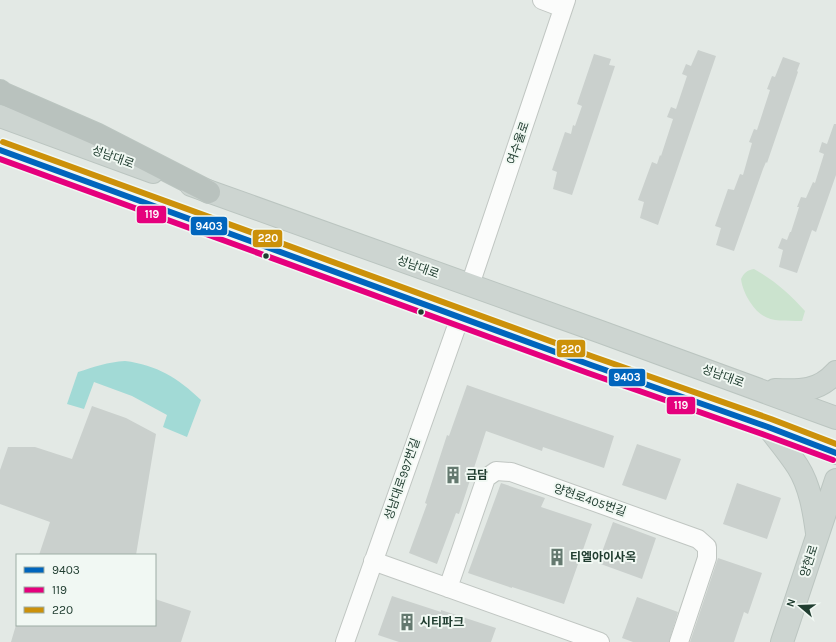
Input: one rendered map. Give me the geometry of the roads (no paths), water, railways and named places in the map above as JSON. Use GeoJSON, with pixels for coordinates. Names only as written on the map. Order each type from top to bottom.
{"type":"FeatureCollection","features":[{"type":"Feature","properties":{"kind":"highway"},"geometry":{"type":"LineString","coordinates":[[0,91],[96,134],[210,192]]}},
{"type":"Feature","properties":{"kind":"main road","name":"성남대로"},"geometry":{"type":"LineString","coordinates":[[0,116],[836,418]]}},
{"type":"Feature","properties":{"kind":"main road"},"geometry":{"type":"LineString","coordinates":[[0,150],[591,365],[768,427],[836,453]]}},
{"type":"Feature","properties":{"kind":"main road"},"geometry":{"type":"LineString","coordinates":[[0,160],[8,159],[34,162]]}},
{"type":"Feature","properties":{"kind":"main road"},"geometry":{"type":"LineString","coordinates":[[758,389],[802,391],[818,386],[827,381],[836,372]]}},
{"type":"Feature","properties":{"kind":"main road"},"geometry":{"type":"LineString","coordinates":[[768,427],[798,467],[811,500],[815,516],[817,536]]}},
{"type":"Feature","properties":{"kind":"main road","name":"양현로"},"geometry":{"type":"LineString","coordinates":[[782,642],[836,480]]}},
{"type":"Feature","properties":{"kind":"street"},"geometry":{"type":"LineString","coordinates":[[542,0],[564,4]]}},
{"type":"Feature","properties":{"kind":"street","name":"여수울로"},"geometry":{"type":"LineString","coordinates":[[470,285],[564,4]]}},
{"type":"Feature","properties":{"kind":"street","name":"성남대로997번길"},"geometry":{"type":"LineString","coordinates":[[345,642],[460,317]]}},
{"type":"Feature","properties":{"kind":"street","name":"양현로405번길"},"geometry":{"type":"LineString","coordinates":[[448,588],[486,478],[496,471],[511,472],[698,539],[707,547],[707,558],[679,642]]}},
{"type":"Feature","properties":{"kind":"street"},"geometry":{"type":"LineString","coordinates":[[373,561],[600,642]]}},
{"type":"Feature","properties":{"kind":"water"},"geometry":{"type":"Polygon","coordinates":[[[125,361],[157,369],[184,385],[201,400],[187,437],[163,427],[167,415],[132,396],[94,382],[84,409],[67,404],[78,372],[125,361]]]}},
{"type":"Feature","properties":{"kind":"place","name":"금담"},"geometry":{"type":"Point","coordinates":[453,475]}},
{"type":"Feature","properties":{"kind":"place","name":"티엘아이사옥"},"geometry":{"type":"Point","coordinates":[557,557]}},
{"type":"Feature","properties":{"kind":"place","name":"시티파크"},"geometry":{"type":"Point","coordinates":[407,622]}}]}
